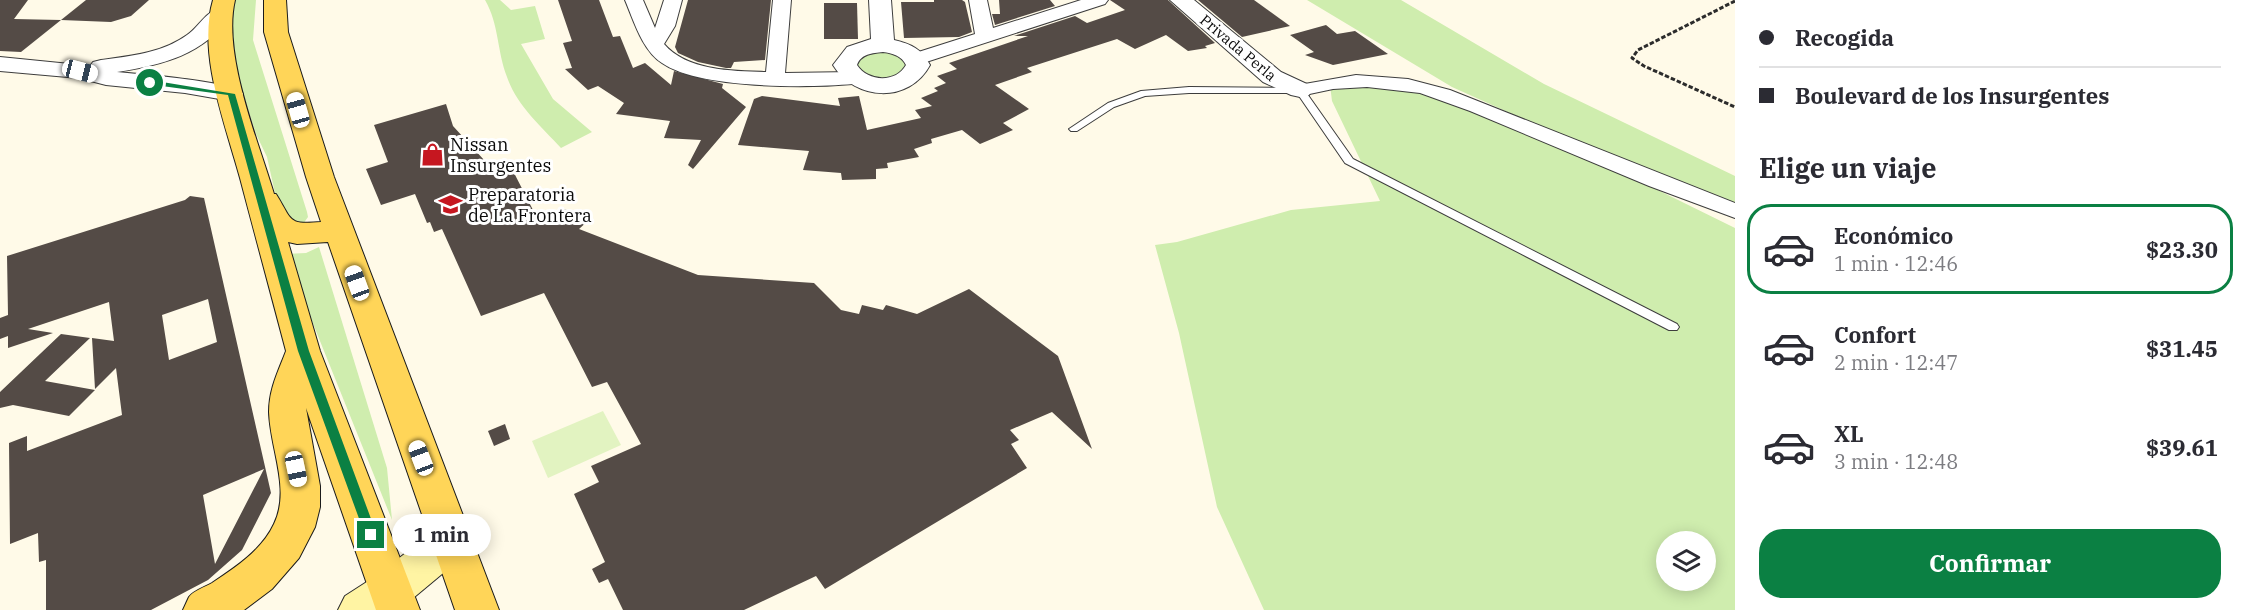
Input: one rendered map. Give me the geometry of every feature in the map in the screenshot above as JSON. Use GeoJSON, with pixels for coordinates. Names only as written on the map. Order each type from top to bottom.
{"type":"FeatureCollection","features":[{"type":"Feature","properties":{"kind":"main road"},"geometry":{"type":"LineString","coordinates":[[275,0],[276,32],[298,110],[338,231],[477,610]]}},
{"type":"Feature","properties":{"kind":"main road"},"geometry":{"type":"LineString","coordinates":[[222,7],[220,44],[231,94],[303,351],[383,604],[452,542]]}},
{"type":"Feature","properties":{"kind":"main road"},"geometry":{"type":"LineString","coordinates":[[256,183],[280,227],[297,234],[338,231]]}},
{"type":"Feature","properties":{"kind":"main road"},"geometry":{"type":"LineString","coordinates":[[205,610],[256,577],[285,548],[298,513],[300,488],[288,431],[289,389],[303,351]]}},
{"type":"Feature","properties":{"kind":"street"},"geometry":{"type":"LineString","coordinates":[[634,0],[655,44],[666,58],[682,67],[703,72],[832,81],[853,78],[872,85],[894,84],[912,77],[918,65],[916,59],[903,50],[883,45],[861,49],[846,59],[844,65],[853,78]]}},
{"type":"Feature","properties":{"kind":"street"},"geometry":{"type":"LineString","coordinates":[[655,44],[666,26],[673,0]]}},
{"type":"Feature","properties":{"kind":"street"},"geometry":{"type":"LineString","coordinates":[[775,78],[782,0]]}},
{"type":"Feature","properties":{"kind":"street"},"geometry":{"type":"LineString","coordinates":[[880,0],[883,45]]}},
{"type":"Feature","properties":{"kind":"street"},"geometry":{"type":"LineString","coordinates":[[978,0],[986,36]]}},
{"type":"Feature","properties":{"kind":"street"},"geometry":{"type":"LineString","coordinates":[[916,59],[1099,0]]}},
{"type":"Feature","properties":{"kind":"street","name":"Privada Perla"},"geometry":{"type":"LineString","coordinates":[[1180,0],[1272,77],[1300,90]]}},
{"type":"Feature","properties":{"kind":"street"},"geometry":{"type":"LineString","coordinates":[[80,71],[162,56],[198,38],[222,7]]}},
{"type":"Feature","properties":{"kind":"street"},"geometry":{"type":"LineString","coordinates":[[0,64],[80,71],[106,78],[185,86],[231,94]]}},
{"type":"Feature","properties":{"kind":"street"},"geometry":{"type":"LineString","coordinates":[[1300,90],[1332,82],[1353,81],[1391,82],[1420,87],[1484,110],[1735,211]]}},
{"type":"Feature","properties":{"kind":"lane"},"geometry":{"type":"LineString","coordinates":[[1074,129],[1111,105],[1144,93],[1189,90],[1300,90],[1349,161],[1673,327]]}},
{"type":"Feature","properties":{"kind":"path"},"geometry":{"type":"LineString","coordinates":[[1735,1],[1638,50],[1632,58],[1644,66],[1735,107]]}},
{"type":"Feature","properties":{"kind":"green space"},"geometry":{"type":"Polygon","coordinates":[[[233,0],[256,0],[253,40],[307,212],[308,217],[303,224],[286,220],[275,193],[267,157],[256,134],[229,50],[233,0]]]}},
{"type":"Feature","properties":{"kind":"green space"},"geometry":{"type":"Polygon","coordinates":[[[485,0],[500,0],[511,10],[535,6],[545,39],[521,44],[553,99],[592,132],[561,148],[530,115],[517,97],[507,77],[493,18],[485,0]]]}},
{"type":"Feature","properties":{"kind":"green space"},"geometry":{"type":"Polygon","coordinates":[[[1307,0],[1401,0],[1544,84],[1735,176],[1735,218],[1690,194],[1452,87],[1307,0]]]}},
{"type":"Feature","properties":{"kind":"green space"},"geometry":{"type":"Polygon","coordinates":[[[891,50],[911,62],[902,77],[867,79],[854,62],[863,53],[891,50]]]}},
{"type":"Feature","properties":{"kind":"green space"},"geometry":{"type":"Polygon","coordinates":[[[1330,85],[1420,88],[1544,134],[1735,228],[1735,610],[1264,610],[1217,507],[1179,333],[1155,245],[1177,242],[1291,210],[1380,201],[1332,101],[1330,85]]]}},
{"type":"Feature","properties":{"kind":"green space"},"geometry":{"type":"Polygon","coordinates":[[[319,247],[387,468],[392,520],[285,254],[306,253],[319,247]]]}},
{"type":"Feature","properties":{"kind":"green space"},"geometry":{"type":"Polygon","coordinates":[[[603,411],[621,445],[548,478],[532,441],[603,411]]]}},
{"type":"Feature","properties":{"kind":"building"},"geometry":{"type":"Polygon","coordinates":[[[0,0],[28,0],[14,19],[61,20],[21,52],[0,51],[0,0]]]}},
{"type":"Feature","properties":{"kind":"building"},"geometry":{"type":"Polygon","coordinates":[[[86,0],[149,0],[131,16],[111,22],[61,20],[86,0]]]}},
{"type":"Feature","properties":{"kind":"building"},"geometry":{"type":"Polygon","coordinates":[[[558,0],[599,0],[613,37],[620,36],[633,68],[645,63],[671,85],[674,71],[723,84],[722,88],[746,107],[693,169],[688,165],[701,140],[664,138],[670,121],[616,114],[624,103],[598,86],[588,90],[565,69],[572,68],[563,43],[572,41],[558,0]]]}},
{"type":"Feature","properties":{"kind":"building"},"geometry":{"type":"Polygon","coordinates":[[[688,0],[771,0],[765,60],[734,62],[731,68],[726,68],[698,62],[678,53],[675,47],[688,0]]]}},
{"type":"Feature","properties":{"kind":"building"},"geometry":{"type":"Polygon","coordinates":[[[934,0],[962,0],[965,2],[972,32],[959,37],[904,38],[901,2],[934,2],[934,0]]]}},
{"type":"Feature","properties":{"kind":"building"},"geometry":{"type":"Polygon","coordinates":[[[999,0],[1050,0],[1055,6],[995,25],[992,14],[1000,14],[999,0]]]}},
{"type":"Feature","properties":{"kind":"building"},"geometry":{"type":"Polygon","coordinates":[[[1110,0],[1168,0],[1215,43],[1205,46],[1207,48],[1188,51],[1166,35],[1135,49],[1117,39],[1027,68],[1032,72],[995,85],[1029,109],[1003,123],[1013,130],[980,144],[962,130],[931,139],[932,143],[914,149],[919,157],[887,163],[888,168],[876,169],[876,179],[842,180],[841,173],[803,170],[809,151],[738,145],[754,99],[762,96],[840,106],[838,98],[859,96],[867,130],[921,118],[915,110],[932,106],[921,98],[938,91],[934,88],[946,83],[937,76],[957,69],[949,63],[1028,36],[1014,36],[1075,16],[1087,23],[1125,10],[1110,0]]]}},
{"type":"Feature","properties":{"kind":"building"},"geometry":{"type":"Polygon","coordinates":[[[1198,0],[1254,0],[1290,26],[1242,37],[1198,0]]]}},
{"type":"Feature","properties":{"kind":"building"},"geometry":{"type":"Polygon","coordinates":[[[824,3],[857,3],[858,39],[824,39],[824,3]]]}},
{"type":"Feature","properties":{"kind":"building"},"geometry":{"type":"Polygon","coordinates":[[[1326,25],[1337,34],[1355,31],[1388,54],[1333,65],[1305,55],[1314,52],[1290,35],[1326,25]]]}},
{"type":"Feature","properties":{"kind":"building"},"geometry":{"type":"Polygon","coordinates":[[[446,104],[453,126],[495,172],[511,167],[534,212],[552,219],[564,209],[590,219],[579,229],[698,275],[814,283],[841,310],[859,314],[862,305],[883,310],[886,305],[917,314],[969,289],[1058,356],[1092,449],[1052,412],[1010,430],[1019,440],[1011,444],[1027,468],[825,589],[816,576],[744,610],[623,610],[608,579],[599,583],[592,569],[605,562],[574,494],[599,482],[591,466],[641,444],[607,382],[592,387],[544,293],[481,316],[442,229],[434,232],[430,222],[427,223],[415,194],[381,205],[366,169],[388,162],[374,125],[446,104]]]}},
{"type":"Feature","properties":{"kind":"building"},"geometry":{"type":"Polygon","coordinates":[[[190,196],[204,198],[271,493],[242,550],[208,580],[151,610],[46,610],[46,560],[39,562],[38,533],[10,544],[9,443],[27,436],[27,451],[122,415],[116,368],[95,389],[92,338],[114,341],[109,302],[28,329],[53,333],[8,348],[8,336],[0,339],[0,318],[8,315],[7,256],[185,200],[190,196]],[[208,299],[162,315],[169,360],[217,342],[208,299]],[[264,469],[203,495],[215,564],[264,469]]]}},
{"type":"Feature","properties":{"kind":"building"},"geometry":{"type":"Polygon","coordinates":[[[61,334],[90,338],[45,381],[95,390],[69,416],[13,405],[0,408],[0,392],[61,334]]]}},
{"type":"Feature","properties":{"kind":"building"},"geometry":{"type":"Polygon","coordinates":[[[505,424],[510,439],[494,446],[488,431],[505,424]]]}},
{"type":"Feature","properties":{"kind":"place","name":"Nissan Insurgentes"},"geometry":{"type":"Point","coordinates":[432,155]}},
{"type":"Feature","properties":{"kind":"place","name":"Preparatoria de La Frontera"},"geometry":{"type":"Point","coordinates":[450,205]}},
{"type":"Feature","properties":{"kind":"route"},"geometry":{"type":"LineString","coordinates":[[150,83],[231,94],[303,351],[371,535]]}}]}
